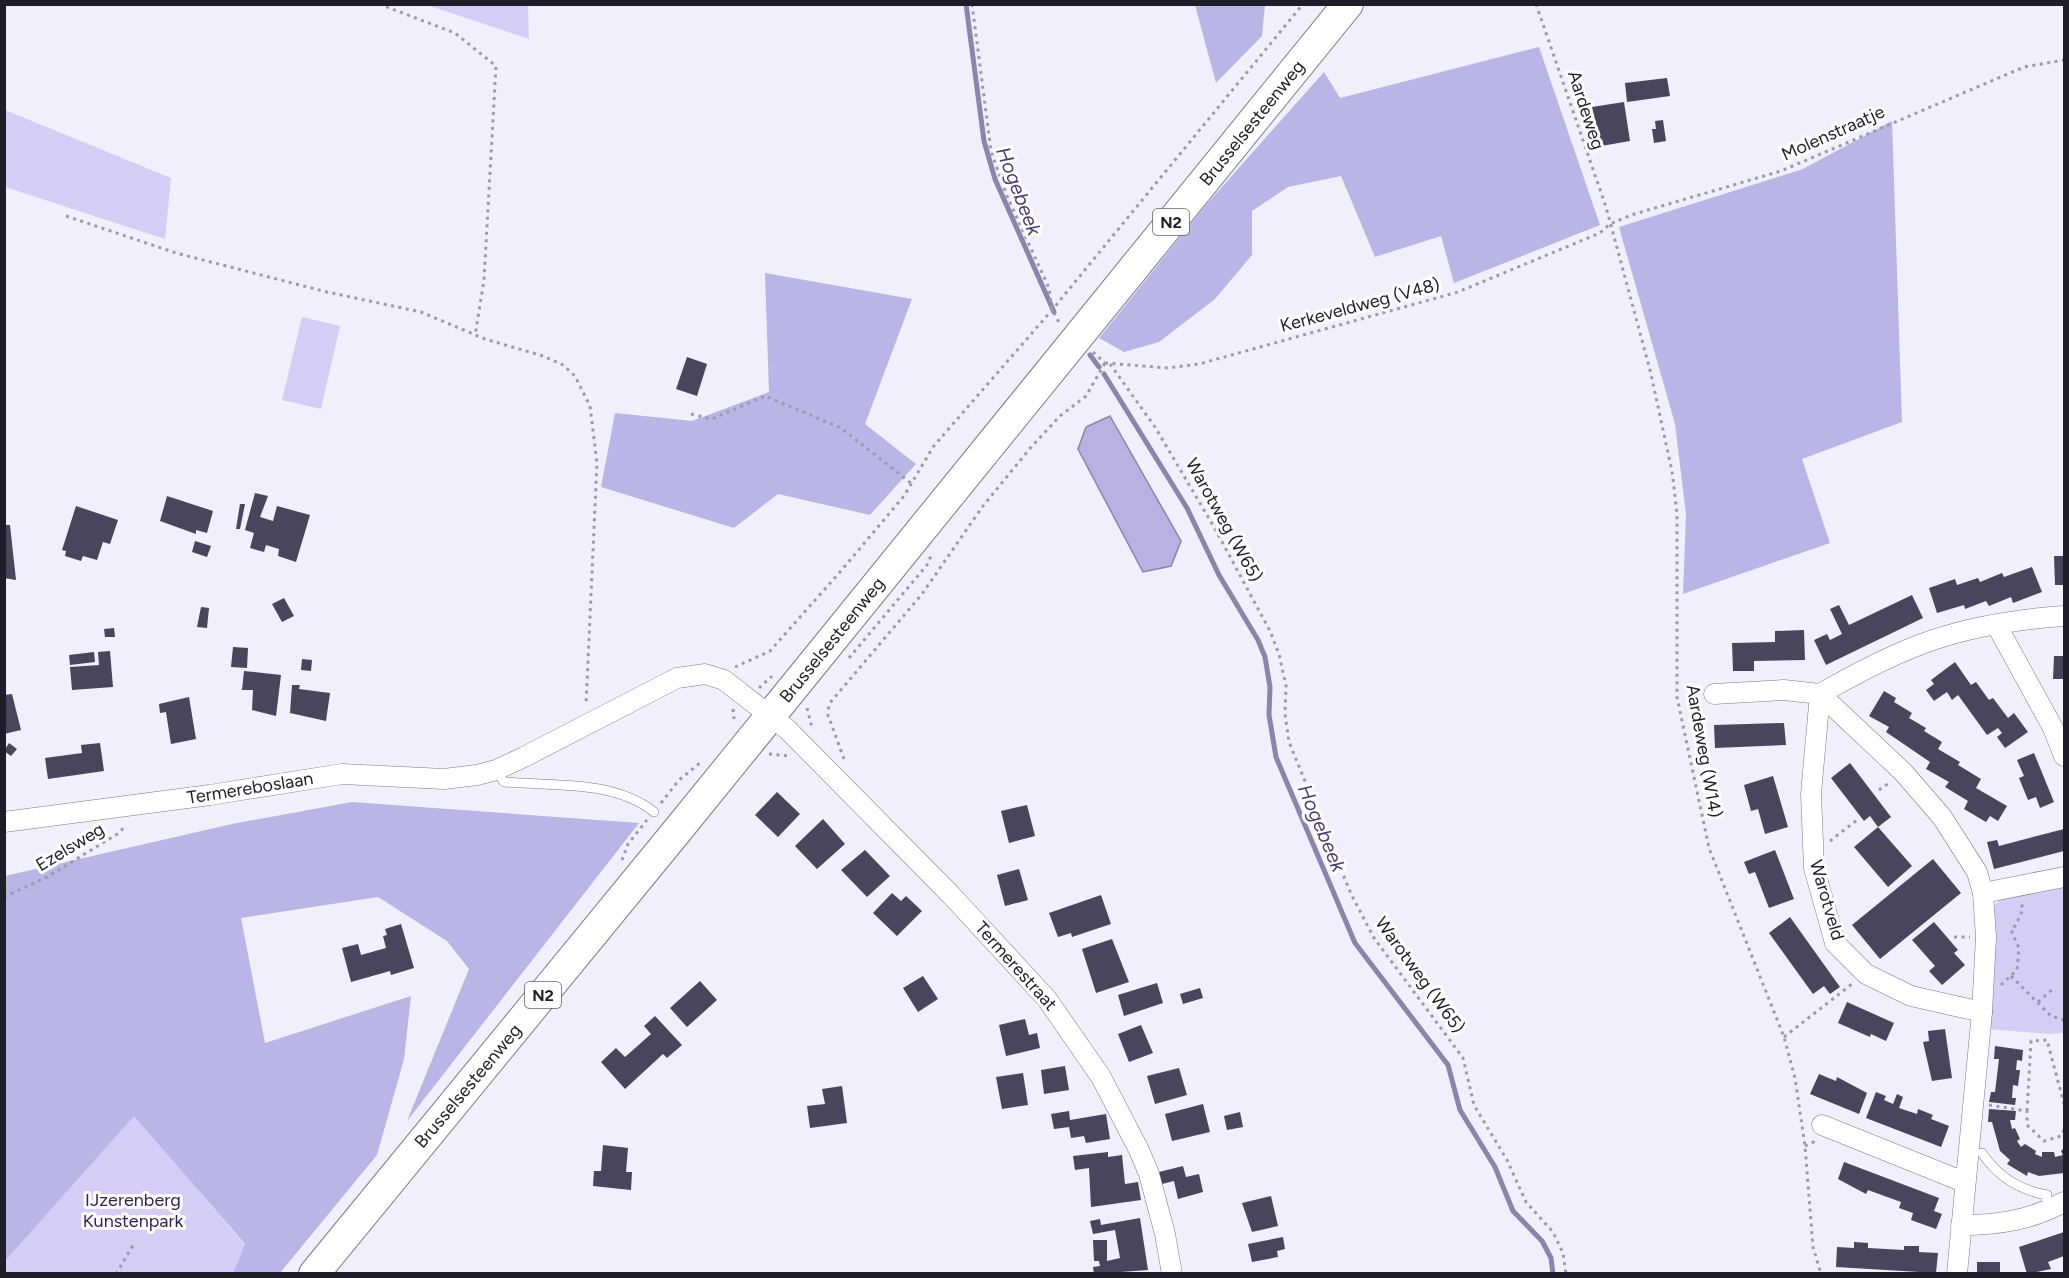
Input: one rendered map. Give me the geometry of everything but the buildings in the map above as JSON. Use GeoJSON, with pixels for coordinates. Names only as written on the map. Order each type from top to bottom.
{"type":"FeatureCollection","features":[{"type":"Feature","properties":{"kind":"main road","name":"Brusselsesteenweg"},"geometry":{"type":"LineString","coordinates":[[314,1274],[1348,4]]}},
{"type":"Feature","properties":{"kind":"street"},"geometry":{"type":"LineString","coordinates":[[1714,694],[1784,690],[1820,694],[1931,640],[1968,630],[2036,618],[2064,616]]}},
{"type":"Feature","properties":{"kind":"street"},"geometry":{"type":"LineString","coordinates":[[1997,626],[2053,728],[2064,756]]}},
{"type":"Feature","properties":{"kind":"street","name":"Termereboslaan"},"geometry":{"type":"LineString","coordinates":[[4,822],[136,806],[342,774],[444,779],[496,770],[668,682],[696,675],[724,680],[770,715]]}},
{"type":"Feature","properties":{"kind":"street"},"geometry":{"type":"LineString","coordinates":[[1820,694],[1903,772],[1942,817],[1977,872],[1983,892],[1986,937],[1982,1012],[1964,1182],[1958,1274]]}},
{"type":"Feature","properties":{"kind":"street","name":"Warotveld"},"geometry":{"type":"LineString","coordinates":[[1820,694],[1811,794],[1814,868],[1835,943],[1866,974],[1911,996],[1982,1012]]}},
{"type":"Feature","properties":{"kind":"street","name":"Termerestraat"},"geometry":{"type":"LineString","coordinates":[[770,715],[813,754],[952,896],[1047,999],[1076,1038],[1126,1122],[1146,1166],[1165,1234],[1172,1274]]}},
{"type":"Feature","properties":{"kind":"street"},"geometry":{"type":"LineString","coordinates":[[1983,892],[2064,877]]}},
{"type":"Feature","properties":{"kind":"street"},"geometry":{"type":"LineString","coordinates":[[1822,1125],[1964,1182]]}},
{"type":"Feature","properties":{"kind":"street"},"geometry":{"type":"LineString","coordinates":[[1961,1225],[1992,1225],[2031,1218],[2064,1202]]}},
{"type":"Feature","properties":{"kind":"lane"},"geometry":{"type":"LineString","coordinates":[[496,770],[504,782],[615,792],[640,801],[654,812]]}},
{"type":"Feature","properties":{"kind":"lane"},"geometry":{"type":"LineString","coordinates":[[1982,1153],[2014,1185],[2047,1195],[2046,1212]]}},
{"type":"Feature","properties":{"kind":"path"},"geometry":{"type":"LineString","coordinates":[[379,4],[455,33],[496,66],[484,280],[475,336]]}},
{"type":"Feature","properties":{"kind":"path"},"geometry":{"type":"LineString","coordinates":[[972,4],[992,151],[1007,196],[1049,288],[1052,310],[1061,326]]}},
{"type":"Feature","properties":{"kind":"path"},"geometry":{"type":"LineString","coordinates":[[731,673],[738,664],[764,654],[778,643],[912,484],[933,447],[1052,310],[1303,4]]}},
{"type":"Feature","properties":{"kind":"path","name":"Aardeweg"},"geometry":{"type":"LineString","coordinates":[[1536,4],[1610,224]]}},
{"type":"Feature","properties":{"kind":"path","name":"Molenstraatje"},"geometry":{"type":"LineString","coordinates":[[1610,224],[1631,214],[1781,171],[2024,67],[2064,60]]}},
{"type":"Feature","properties":{"kind":"path"},"geometry":{"type":"LineString","coordinates":[[66,216],[176,253],[327,292],[422,312],[475,336],[543,356],[563,365],[584,388],[590,406],[597,463],[585,725]]}},
{"type":"Feature","properties":{"kind":"path","name":"Kerkeveldweg (V48)"},"geometry":{"type":"LineString","coordinates":[[1105,363],[1132,363],[1168,368],[1199,364],[1458,292],[1600,233],[1610,224]]}},
{"type":"Feature","properties":{"kind":"path","name":"Aardeweg (W14)"},"geometry":{"type":"LineString","coordinates":[[1610,224],[1650,370],[1672,471],[1677,513],[1677,697],[1691,768],[1709,848],[1784,1037],[1795,1078],[1813,1247],[1821,1274]]}},
{"type":"Feature","properties":{"kind":"path"},"geometry":{"type":"LineString","coordinates":[[845,763],[831,724],[829,704],[922,594],[983,506],[1032,446],[1060,416],[1086,396],[1105,363],[1092,351]]}},
{"type":"Feature","properties":{"kind":"path","name":"Warotweg (W65)"},"geometry":{"type":"LineString","coordinates":[[1110,364],[1161,437],[1215,527],[1270,632],[1279,654],[1286,686],[1285,714],[1289,742],[1351,894],[1374,938],[1463,1058],[1474,1105],[1507,1160],[1526,1202],[1553,1232],[1563,1253],[1566,1274]]}},
{"type":"Feature","properties":{"kind":"path"},"geometry":{"type":"LineString","coordinates":[[691,414],[712,419],[765,396],[841,428],[912,484]]}},
{"type":"Feature","properties":{"kind":"path","name":"Ezelsweg"},"geometry":{"type":"LineString","coordinates":[[4,897],[47,877],[119,833],[133,816],[136,806]]}},
{"type":"Feature","properties":{"kind":"path"},"geometry":{"type":"LineString","coordinates":[[1814,854],[1857,820]]}},
{"type":"Feature","properties":{"kind":"path"},"geometry":{"type":"LineString","coordinates":[[1998,991],[2017,970],[2019,962],[2019,948],[2011,930],[2016,925],[2023,909],[2015,887]]}},
{"type":"Feature","properties":{"kind":"path"},"geometry":{"type":"LineString","coordinates":[[1784,1037],[1866,974]]}},
{"type":"Feature","properties":{"kind":"path"},"geometry":{"type":"LineString","coordinates":[[2011,976],[2051,1016],[2064,1020]]}},
{"type":"Feature","properties":{"kind":"path"},"geometry":{"type":"LineString","coordinates":[[2038,1002],[2053,989]]}},
{"type":"Feature","properties":{"kind":"path"},"geometry":{"type":"LineString","coordinates":[[2064,1104],[2047,1040],[2031,1041],[2027,1125],[2044,1141],[2061,1136],[2064,1130]]}},
{"type":"Feature","properties":{"kind":"path"},"geometry":{"type":"LineString","coordinates":[[1972,1102],[2027,1111]]}},
{"type":"Feature","properties":{"kind":"path"},"geometry":{"type":"LineString","coordinates":[[116,1274],[135,1242]]}},
{"type":"Feature","properties":{"kind":"green space"},"geometry":{"type":"Polygon","coordinates":[[[427,5],[528,5],[529,39],[427,5]]]}},
{"type":"Feature","properties":{"kind":"green space"},"geometry":{"type":"Polygon","coordinates":[[[5,110],[171,178],[165,239],[5,187],[5,110]]]}},
{"type":"Feature","properties":{"kind":"green space"},"geometry":{"type":"Polygon","coordinates":[[[302,317],[340,326],[321,409],[282,400],[302,317]]]}},
{"type":"Feature","properties":{"kind":"green space"},"geometry":{"type":"Polygon","coordinates":[[[2064,886],[2064,1033],[1987,1029],[1992,907],[2003,898],[2064,886]]]}},
{"type":"Feature","properties":{"kind":"green space","name":"IJzerenberg Kunstenpark"},"geometry":{"type":"Polygon","coordinates":[[[134,1115],[245,1245],[233,1273],[5,1274],[5,1261],[134,1115]]]}},
{"type":"Feature","properties":{"kind":"shaded area"},"geometry":{"type":"Polygon","coordinates":[[[1195,5],[1265,5],[1262,36],[1216,83],[1195,5]]]}},
{"type":"Feature","properties":{"kind":"shaded area"},"geometry":{"type":"Polygon","coordinates":[[[1539,47],[1600,225],[1454,283],[1441,236],[1375,257],[1341,176],[1288,187],[1252,211],[1252,255],[1215,299],[1159,342],[1124,352],[1099,338],[1206,205],[1324,72],[1340,98],[1539,47]]]}},
{"type":"Feature","properties":{"kind":"shaded area"},"geometry":{"type":"Polygon","coordinates":[[[1892,121],[1902,422],[1802,459],[1830,543],[1683,594],[1686,514],[1675,424],[1619,227],[1803,169],[1892,121]]]}},
{"type":"Feature","properties":{"kind":"shaded area"},"geometry":{"type":"Polygon","coordinates":[[[765,273],[912,299],[865,424],[916,464],[870,515],[778,494],[734,528],[601,487],[615,413],[692,421],[769,392],[765,273]]]}},
{"type":"Feature","properties":{"kind":"shaded area"},"geometry":{"type":"Polygon","coordinates":[[[1110,416],[1181,541],[1171,566],[1143,572],[1078,449],[1086,427],[1110,416]]]}},
{"type":"Feature","properties":{"kind":"shaded area"},"geometry":{"type":"Polygon","coordinates":[[[352,802],[639,823],[407,1121],[469,969],[447,941],[378,897],[241,918],[265,1043],[411,996],[404,1059],[377,1155],[280,1273],[233,1273],[245,1244],[134,1116],[5,1261],[5,876],[232,824],[352,802]]]}},
{"type":"Feature","properties":{"kind":"waterway","name":"Hogebeek"},"geometry":{"type":"LineString","coordinates":[[966,4],[984,141],[995,179],[1054,312]]}},
{"type":"Feature","properties":{"kind":"waterway","name":"Hogebeek"},"geometry":{"type":"LineString","coordinates":[[1090,355],[1099,367]]}},
{"type":"Feature","properties":{"kind":"waterway","name":"Hogebeek"},"geometry":{"type":"LineString","coordinates":[[1104,374],[1187,508],[1219,575],[1258,640],[1265,657],[1270,687],[1269,715],[1276,757],[1355,943],[1448,1065],[1460,1110],[1495,1167],[1513,1211],[1542,1241],[1551,1258],[1553,1274]]}}]}
